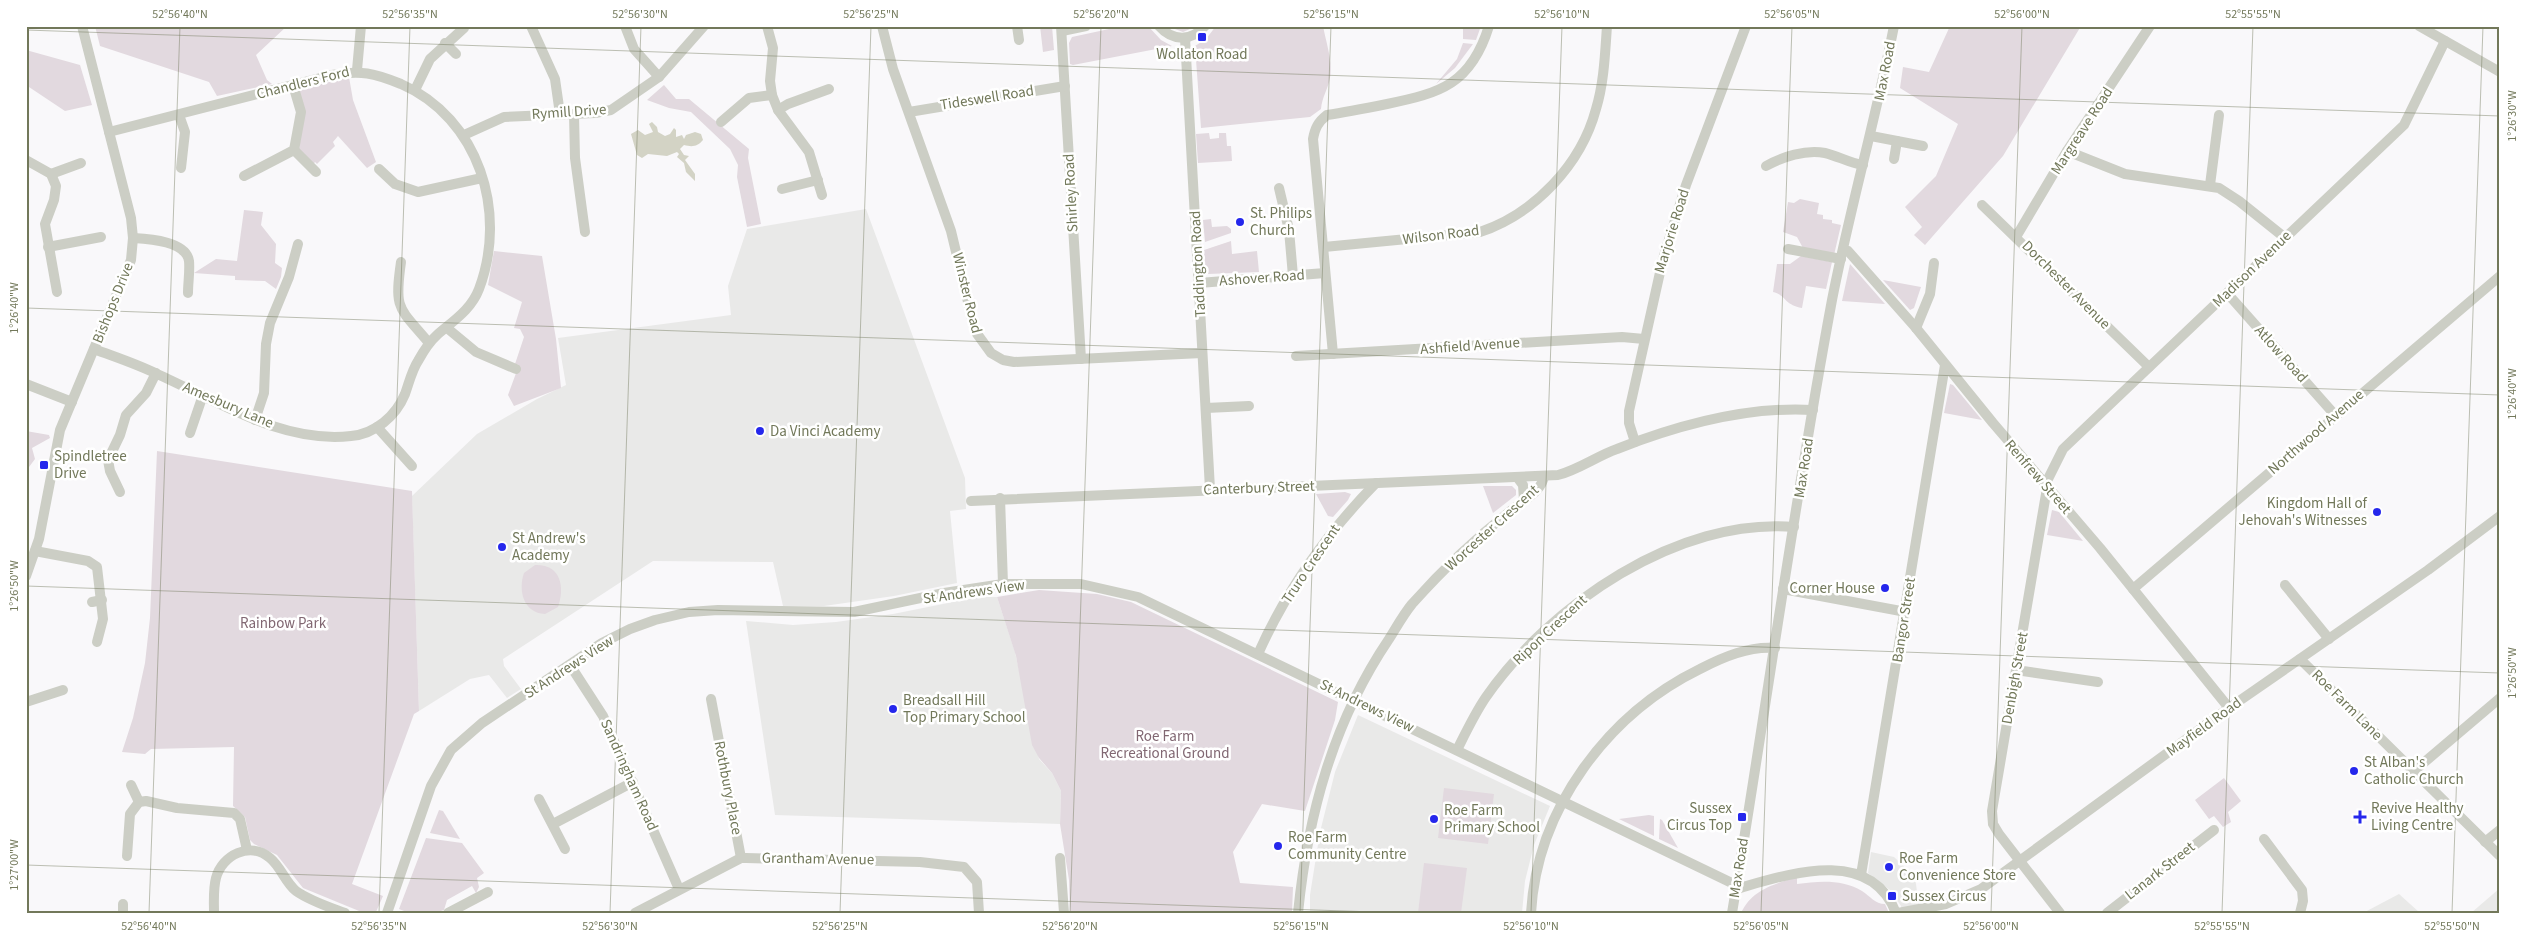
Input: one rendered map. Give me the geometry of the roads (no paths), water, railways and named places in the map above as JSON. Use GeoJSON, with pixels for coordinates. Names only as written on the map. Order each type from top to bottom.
{"type":"FeatureCollection","features":[{"type":"Feature","properties":{"kind":"street","name":"Bishops Drive"},"geometry":{"type":"LineString","coordinates":[[26,576],[35,552],[58,438],[128,269],[133,238],[131,218],[82,26]]}},
{"type":"Feature","properties":{"kind":"street"},"geometry":{"type":"LineString","coordinates":[[357,70],[361,26]]}},
{"type":"Feature","properties":{"kind":"street"},"geometry":{"type":"LineString","coordinates":[[531,26],[555,79],[560,114]]}},
{"type":"Feature","properties":{"kind":"street"},"geometry":{"type":"LineString","coordinates":[[625,26],[637,54],[659,77]]}},
{"type":"Feature","properties":{"kind":"street","name":"Rymill Drive"},"geometry":{"type":"LineString","coordinates":[[464,135],[504,117],[574,114],[612,110],[659,77],[704,26]]}},
{"type":"Feature","properties":{"kind":"street"},"geometry":{"type":"LineString","coordinates":[[767,26],[772,48],[770,81],[772,95],[778,110],[809,152],[822,195]]}},
{"type":"Feature","properties":{"kind":"street","name":"Winster Road"},"geometry":{"type":"LineString","coordinates":[[882,26],[909,112],[951,231],[978,338],[990,353],[1008,361],[1202,353]]}},
{"type":"Feature","properties":{"kind":"street"},"geometry":{"type":"LineString","coordinates":[[1016,26],[1019,40]]}},
{"type":"Feature","properties":{"kind":"street"},"geometry":{"type":"LineString","coordinates":[[1061,28],[1086,26]]}},
{"type":"Feature","properties":{"kind":"street"},"geometry":{"type":"LineString","coordinates":[[1159,26],[1172,36],[1185,38],[1196,34],[1205,26]]}},
{"type":"Feature","properties":{"kind":"street"},"geometry":{"type":"LineString","coordinates":[[1333,354],[1313,139],[1315,129],[1319,121],[1327,116],[1422,98],[1444,88],[1454,82],[1472,61],[1490,26]]}},
{"type":"Feature","properties":{"kind":"street","name":"Wilson Road"},"geometry":{"type":"LineString","coordinates":[[1324,247],[1480,232],[1499,226],[1525,210],[1565,170],[1590,129],[1597,108],[1607,26]]}},
{"type":"Feature","properties":{"kind":"street","name":"Marjorie Road"},"geometry":{"type":"LineString","coordinates":[[1635,442],[1628,415],[1663,258],[1686,185],[1746,26]]}},
{"type":"Feature","properties":{"kind":"street","name":"Max Road"},"geometry":{"type":"LineString","coordinates":[[1732,913],[1813,410],[1842,254],[1871,136],[1894,26]]}},
{"type":"Feature","properties":{"kind":"street","name":"Margreave Road"},"geometry":{"type":"LineString","coordinates":[[2016,236],[2067,151],[2150,26]]}},
{"type":"Feature","properties":{"kind":"street"},"geometry":{"type":"LineString","coordinates":[[2419,26],[2500,72]]}},
{"type":"Feature","properties":{"kind":"street"},"geometry":{"type":"LineString","coordinates":[[415,90],[430,59],[445,43],[464,28]]}},
{"type":"Feature","properties":{"kind":"street","name":"Shirley Road"},"geometry":{"type":"LineString","coordinates":[[1061,28],[1081,359]]}},
{"type":"Feature","properties":{"kind":"street","name":"Taddington Road"},"geometry":{"type":"LineString","coordinates":[[1185,38],[1210,489]]}},
{"type":"Feature","properties":{"kind":"street","name":"Madison Avenue"},"geometry":{"type":"LineString","coordinates":[[2046,487],[2062,449],[2404,125],[2444,41]]}},
{"type":"Feature","properties":{"kind":"street"},"geometry":{"type":"LineString","coordinates":[[445,43],[456,54]]}},
{"type":"Feature","properties":{"kind":"street","name":"Chandlers Ford"},"geometry":{"type":"LineString","coordinates":[[109,132],[357,70],[384,77],[415,90],[444,111],[464,135],[482,178]]}},
{"type":"Feature","properties":{"kind":"street"},"geometry":{"type":"LineString","coordinates":[[294,85],[301,112],[294,150]]}},
{"type":"Feature","properties":{"kind":"street","name":"Tideswell Road"},"geometry":{"type":"LineString","coordinates":[[909,112],[1065,86]]}},
{"type":"Feature","properties":{"kind":"street"},"geometry":{"type":"LineString","coordinates":[[778,110],[788,104],[829,89]]}},
{"type":"Feature","properties":{"kind":"street"},"geometry":{"type":"LineString","coordinates":[[721,122],[749,98],[772,95]]}},
{"type":"Feature","properties":{"kind":"street"},"geometry":{"type":"LineString","coordinates":[[574,114],[575,158],[585,232]]}},
{"type":"Feature","properties":{"kind":"street"},"geometry":{"type":"LineString","coordinates":[[179,115],[185,132],[181,168]]}},
{"type":"Feature","properties":{"kind":"street"},"geometry":{"type":"LineString","coordinates":[[2210,185],[2219,115]]}},
{"type":"Feature","properties":{"kind":"street"},"geometry":{"type":"LineString","coordinates":[[1871,136],[1923,146]]}},
{"type":"Feature","properties":{"kind":"street"},"geometry":{"type":"LineString","coordinates":[[1894,159],[1898,141]]}},
{"type":"Feature","properties":{"kind":"street"},"geometry":{"type":"LineString","coordinates":[[1766,166],[1812,149],[1863,165]]}},
{"type":"Feature","properties":{"kind":"street"},"geometry":{"type":"LineString","coordinates":[[294,150],[316,172]]}},
{"type":"Feature","properties":{"kind":"street"},"geometry":{"type":"LineString","coordinates":[[244,176],[294,150]]}},
{"type":"Feature","properties":{"kind":"street"},"geometry":{"type":"LineString","coordinates":[[2067,151],[2125,174],[2210,185],[2229,193],[2284,238]]}},
{"type":"Feature","properties":{"kind":"street"},"geometry":{"type":"LineString","coordinates":[[26,160],[51,174],[56,186],[54,200],[45,224],[57,292]]}},
{"type":"Feature","properties":{"kind":"street"},"geometry":{"type":"LineString","coordinates":[[51,174],[81,162]]}},
{"type":"Feature","properties":{"kind":"street"},"geometry":{"type":"LineString","coordinates":[[379,169],[395,184],[418,192],[482,178]]}},
{"type":"Feature","properties":{"kind":"street","name":"Amesbury Lane"},"geometry":{"type":"LineString","coordinates":[[94,349],[156,373],[255,420],[297,432],[332,437],[362,434],[377,427],[398,407],[416,363],[429,344],[473,302],[482,280],[491,222],[491,211],[482,178]]}},
{"type":"Feature","properties":{"kind":"street"},"geometry":{"type":"LineString","coordinates":[[782,188],[818,180]]}},
{"type":"Feature","properties":{"kind":"street"},"geometry":{"type":"LineString","coordinates":[[1279,188],[1290,230],[1292,276]]}},
{"type":"Feature","properties":{"kind":"street","name":"Dorchester Avenue"},"geometry":{"type":"LineString","coordinates":[[1982,205],[2149,367]]}},
{"type":"Feature","properties":{"kind":"street"},"geometry":{"type":"LineString","coordinates":[[48,247],[101,237]]}},
{"type":"Feature","properties":{"kind":"street"},"geometry":{"type":"LineString","coordinates":[[133,238],[159,239],[186,255],[189,261],[188,293]]}},
{"type":"Feature","properties":{"kind":"street"},"geometry":{"type":"LineString","coordinates":[[255,420],[264,393],[266,344],[270,323],[289,277],[298,244]]}},
{"type":"Feature","properties":{"kind":"street"},"geometry":{"type":"LineString","coordinates":[[1788,249],[1842,254]]}},
{"type":"Feature","properties":{"kind":"street","name":"Renfrew Street"},"geometry":{"type":"LineString","coordinates":[[1842,254],[1848,251],[1916,328],[2046,487],[2133,589],[2229,708]]}},
{"type":"Feature","properties":{"kind":"street"},"geometry":{"type":"LineString","coordinates":[[401,262],[398,288],[399,306],[429,344]]}},
{"type":"Feature","properties":{"kind":"street"},"geometry":{"type":"LineString","coordinates":[[1916,328],[1930,294],[1934,263]]}},
{"type":"Feature","properties":{"kind":"street","name":"Ashover Road"},"geometry":{"type":"LineString","coordinates":[[1199,283],[1325,273]]}},
{"type":"Feature","properties":{"kind":"street","name":"Northwood Avenue"},"geometry":{"type":"LineString","coordinates":[[2133,589],[2500,276]]}},
{"type":"Feature","properties":{"kind":"street","name":"Atlow Road"},"geometry":{"type":"LineString","coordinates":[[2227,293],[2335,415]]}},
{"type":"Feature","properties":{"kind":"street"},"geometry":{"type":"LineString","coordinates":[[447,328],[476,352],[516,369]]}},
{"type":"Feature","properties":{"kind":"street","name":"Ashfield Avenue"},"geometry":{"type":"LineString","coordinates":[[1296,356],[1622,336],[1644,339]]}},
{"type":"Feature","properties":{"kind":"street","name":"Bangor Street"},"geometry":{"type":"LineString","coordinates":[[1861,876],[1906,612],[1945,365]]}},
{"type":"Feature","properties":{"kind":"street"},"geometry":{"type":"LineString","coordinates":[[120,492],[110,471],[108,460],[130,409],[146,393],[156,373]]}},
{"type":"Feature","properties":{"kind":"street"},"geometry":{"type":"LineString","coordinates":[[26,384],[72,402]]}},
{"type":"Feature","properties":{"kind":"street"},"geometry":{"type":"LineString","coordinates":[[190,433],[203,395]]}},
{"type":"Feature","properties":{"kind":"street"},"geometry":{"type":"LineString","coordinates":[[1206,408],[1249,406]]}},
{"type":"Feature","properties":{"kind":"street","name":"Worcester Crescent"},"geometry":{"type":"LineString","coordinates":[[1298,913],[1310,825],[1325,771],[1354,700],[1378,655],[1411,606],[1469,544],[1539,487],[1544,476],[1563,474],[1635,442],[1676,428],[1720,418],[1778,410],[1813,410]]}},
{"type":"Feature","properties":{"kind":"street"},"geometry":{"type":"LineString","coordinates":[[377,427],[412,466]]}},
{"type":"Feature","properties":{"kind":"street","name":"Canterbury Street"},"geometry":{"type":"LineString","coordinates":[[971,501],[1000,498],[1544,476]]}},
{"type":"Feature","properties":{"kind":"street"},"geometry":{"type":"LineString","coordinates":[[1517,477],[1522,485],[1524,500]]}},
{"type":"Feature","properties":{"kind":"street","name":"Truro Crescent"},"geometry":{"type":"LineString","coordinates":[[1258,654],[1274,621],[1307,564],[1340,520],[1376,483]]}},
{"type":"Feature","properties":{"kind":"street","name":"Denbigh Street"},"geometry":{"type":"LineString","coordinates":[[2046,487],[1992,811],[1993,824],[2060,913]]}},
{"type":"Feature","properties":{"kind":"street"},"geometry":{"type":"LineString","coordinates":[[1000,498],[1002,584]]}},
{"type":"Feature","properties":{"kind":"street","name":"Mayfield Road"},"geometry":{"type":"LineString","coordinates":[[1897,913],[1946,904],[1981,889],[2229,708],[2428,570],[2500,516]]}},
{"type":"Feature","properties":{"kind":"street","name":"Ripon Crescent"},"geometry":{"type":"LineString","coordinates":[[1457,750],[1486,697],[1511,666],[1565,612],[1590,593],[1665,552],[1715,534],[1765,526],[1794,527]]}},
{"type":"Feature","properties":{"kind":"street"},"geometry":{"type":"LineString","coordinates":[[35,552],[88,561],[95,564],[99,573],[97,601],[103,619],[98,642]]}},
{"type":"Feature","properties":{"kind":"street","name":"St Andrews View"},"geometry":{"type":"LineString","coordinates":[[389,912],[431,786],[451,750],[482,723],[602,643],[630,629],[655,620],[690,612],[718,610],[854,612],[1002,584],[1081,584],[1138,597],[1354,700],[1736,887]]}},
{"type":"Feature","properties":{"kind":"street"},"geometry":{"type":"LineString","coordinates":[[2285,585],[2329,639]]}},
{"type":"Feature","properties":{"kind":"street"},"geometry":{"type":"LineString","coordinates":[[1783,589],[1906,612]]}},
{"type":"Feature","properties":{"kind":"street"},"geometry":{"type":"LineString","coordinates":[[1531,913],[1539,860],[1562,802],[1596,750],[1647,701],[1678,680],[1715,661],[1742,652],[1765,647],[1775,648]]}},
{"type":"Feature","properties":{"kind":"street","name":"Roe Farm Lane"},"geometry":{"type":"LineString","coordinates":[[2300,659],[2500,856]]}},
{"type":"Feature","properties":{"kind":"street","name":"Sandringham Road"},"geometry":{"type":"LineString","coordinates":[[570,665],[603,716],[679,889]]}},
{"type":"Feature","properties":{"kind":"street"},"geometry":{"type":"LineString","coordinates":[[2016,670],[2098,682]]}},
{"type":"Feature","properties":{"kind":"street"},"geometry":{"type":"LineString","coordinates":[[26,702],[63,690]]}},
{"type":"Feature","properties":{"kind":"street"},"geometry":{"type":"LineString","coordinates":[[2414,771],[2500,698]]}},
{"type":"Feature","properties":{"kind":"street","name":"Rothbury Place"},"geometry":{"type":"LineString","coordinates":[[711,699],[741,858]]}},
{"type":"Feature","properties":{"kind":"street"},"geometry":{"type":"LineString","coordinates":[[714,718],[726,716]]}},
{"type":"Feature","properties":{"kind":"street"},"geometry":{"type":"LineString","coordinates":[[553,824],[633,782]]}},
{"type":"Feature","properties":{"kind":"street"},"geometry":{"type":"LineString","coordinates":[[131,785],[139,802]]}},
{"type":"Feature","properties":{"kind":"street"},"geometry":{"type":"LineString","coordinates":[[539,799],[565,849]]}},
{"type":"Feature","properties":{"kind":"street"},"geometry":{"type":"LineString","coordinates":[[128,856],[130,814],[139,802],[146,801],[177,808],[234,813],[240,819],[246,850]]}},
{"type":"Feature","properties":{"kind":"street","name":"Lanark Street"},"geometry":{"type":"LineString","coordinates":[[2107,913],[2214,830]]}},
{"type":"Feature","properties":{"kind":"street"},"geometry":{"type":"LineString","coordinates":[[2485,842],[2500,830]]}},
{"type":"Feature","properties":{"kind":"street"},"geometry":{"type":"LineString","coordinates":[[2264,839],[2302,890],[2303,901],[2300,913]]}},
{"type":"Feature","properties":{"kind":"street"},"geometry":{"type":"LineString","coordinates":[[214,913],[214,888],[220,869],[232,856],[246,850],[255,850],[272,860],[297,892],[345,913]]}},
{"type":"Feature","properties":{"kind":"street","name":"Grantham Avenue"},"geometry":{"type":"LineString","coordinates":[[635,913],[741,858],[920,862],[964,867],[977,882],[979,913]]}},
{"type":"Feature","properties":{"kind":"street"},"geometry":{"type":"LineString","coordinates":[[1060,858],[1057,874],[1064,913]]}},
{"type":"Feature","properties":{"kind":"street"},"geometry":{"type":"LineString","coordinates":[[1736,887],[1794,872],[1834,870],[1861,876],[1879,887],[1897,913]]}},
{"type":"Feature","properties":{"kind":"street"},"geometry":{"type":"LineString","coordinates":[[448,913],[488,892]]}},
{"type":"Feature","properties":{"kind":"place","name":"Wollaton Road"},"geometry":{"type":"Point","coordinates":[1202,37]}},
{"type":"Feature","properties":{"kind":"place","name":"St. Philips Church"},"geometry":{"type":"Point","coordinates":[1240,222]}},
{"type":"Feature","properties":{"kind":"place","name":"Da Vinci Academy"},"geometry":{"type":"Point","coordinates":[760,431]}},
{"type":"Feature","properties":{"kind":"place","name":"Spindletree Drive"},"geometry":{"type":"Point","coordinates":[44,465]}},
{"type":"Feature","properties":{"kind":"place","name":"Kingdom Hall of Jehovah's Witnesses"},"geometry":{"type":"Point","coordinates":[2377,512]}},
{"type":"Feature","properties":{"kind":"place","name":"St Andrew's Academy"},"geometry":{"type":"Point","coordinates":[502,547]}},
{"type":"Feature","properties":{"kind":"place","name":"Corner House"},"geometry":{"type":"Point","coordinates":[1885,588]}},
{"type":"Feature","properties":{"kind":"place","name":"Breadsall Hill Top Primary School"},"geometry":{"type":"Point","coordinates":[893,709]}},
{"type":"Feature","properties":{"kind":"place","name":"St Alban's Catholic Church"},"geometry":{"type":"Point","coordinates":[2354,771]}},
{"type":"Feature","properties":{"kind":"place","name":"Sussex Circus Top"},"geometry":{"type":"Point","coordinates":[1742,817]}},
{"type":"Feature","properties":{"kind":"place","name":"Revive Healthy Living Centre"},"geometry":{"type":"Point","coordinates":[2360,817]}},
{"type":"Feature","properties":{"kind":"place","name":"Roe Farm Primary School"},"geometry":{"type":"Point","coordinates":[1434,819]}},
{"type":"Feature","properties":{"kind":"place","name":"Roe Farm Community Centre"},"geometry":{"type":"Point","coordinates":[1278,846]}},
{"type":"Feature","properties":{"kind":"place","name":"Roe Farm Convenience Store"},"geometry":{"type":"Point","coordinates":[1889,867]}},
{"type":"Feature","properties":{"kind":"place","name":"Sussex Circus"},"geometry":{"type":"Point","coordinates":[1892,896]}},
{"type":"Feature","properties":{"kind":"park label","name":"Rainbow Park"},"geometry":{"type":"Point","coordinates":[283,623]}},
{"type":"Feature","properties":{"kind":"park label","name":"Roe Farm Recreational Ground"},"geometry":{"type":"Point","coordinates":[1165,744]}}]}
